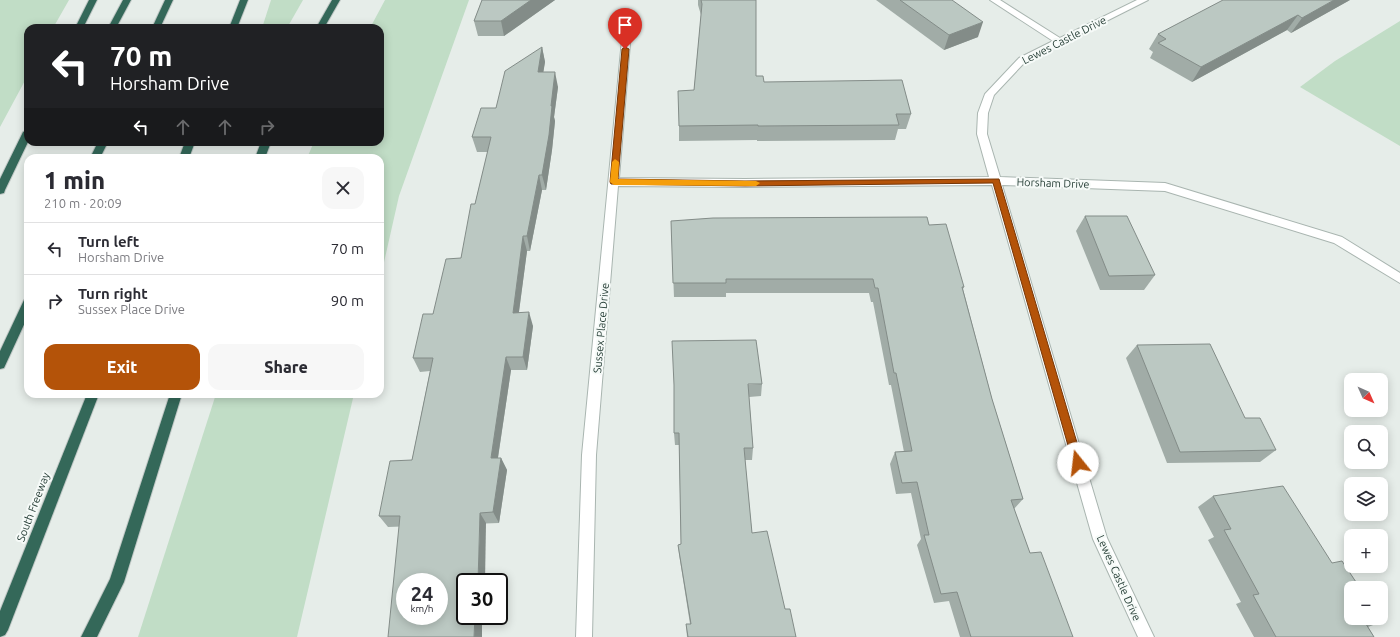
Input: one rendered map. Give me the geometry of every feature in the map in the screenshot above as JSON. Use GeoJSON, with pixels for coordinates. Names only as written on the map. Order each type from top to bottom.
{"type":"FeatureCollection","features":[{"type":"Feature","properties":{"kind":"highway"},"geometry":{"type":"LineString","coordinates":[[81,24],[93,0]]}},
{"type":"Feature","properties":{"kind":"highway"},"geometry":{"type":"LineString","coordinates":[[114,24],[127,0]]}},
{"type":"Feature","properties":{"kind":"highway"},"geometry":{"type":"LineString","coordinates":[[158,24],[169,0]]}},
{"type":"Feature","properties":{"kind":"highway"},"geometry":{"type":"LineString","coordinates":[[235,24],[244,0]]}},
{"type":"Feature","properties":{"kind":"highway"},"geometry":{"type":"LineString","coordinates":[[322,24],[336,0]]}},
{"type":"Feature","properties":{"kind":"highway"},"geometry":{"type":"LineString","coordinates":[[0,190],[24,140]]}},
{"type":"Feature","properties":{"kind":"highway"},"geometry":{"type":"LineString","coordinates":[[0,364],[24,312]]}},
{"type":"Feature","properties":{"kind":"highway","name":"South Freeway"},"geometry":{"type":"LineString","coordinates":[[0,630],[91,398]]}},
{"type":"Feature","properties":{"kind":"highway"},"geometry":{"type":"LineString","coordinates":[[89,637],[117,582],[175,398]]}},
{"type":"Feature","properties":{"kind":"street"},"geometry":{"type":"LineString","coordinates":[[994,0],[1058,41]]}},
{"type":"Feature","properties":{"kind":"street","name":"Lewes Castle Drive"},"geometry":{"type":"LineString","coordinates":[[1144,0],[1022,60],[990,94],[983,113],[982,134],[1100,539],[1146,637]]}},
{"type":"Feature","properties":{"kind":"street","name":"Sussex Place Drive"},"geometry":{"type":"LineString","coordinates":[[584,637],[589,455],[628,19]]}},
{"type":"Feature","properties":{"kind":"street","name":"Horsham Drive"},"geometry":{"type":"LineString","coordinates":[[614,182],[745,184],[996,180],[1165,187],[1338,240],[1400,279]]}},
{"type":"Feature","properties":{"kind":"green space"},"geometry":{"type":"Polygon","coordinates":[[[0,0],[69,0],[55,24],[24,24],[24,82],[0,127],[0,0]]]}},
{"type":"Feature","properties":{"kind":"green space"},"geometry":{"type":"Polygon","coordinates":[[[271,0],[303,0],[289,24],[263,24],[271,0]]]}},
{"type":"Feature","properties":{"kind":"green space"},"geometry":{"type":"Polygon","coordinates":[[[385,0],[469,0],[399,196],[384,262],[384,154],[309,154],[312,146],[384,146],[384,24],[372,24],[385,0]]]}},
{"type":"Feature","properties":{"kind":"green space"},"geometry":{"type":"Polygon","coordinates":[[[1400,21],[1400,146],[1300,87],[1335,61],[1400,21]]]}},
{"type":"Feature","properties":{"kind":"green space"},"geometry":{"type":"Polygon","coordinates":[[[215,398],[353,398],[297,637],[138,637],[215,398]]]}},
{"type":"Feature","properties":{"kind":"building"},"geometry":{"type":"Polygon","coordinates":[[[482,0],[531,0],[501,21],[474,21],[482,0]]]}},
{"type":"Feature","properties":{"kind":"building"},"geometry":{"type":"Polygon","coordinates":[[[701,0],[756,0],[756,76],[763,76],[764,82],[902,80],[911,114],[896,114],[899,125],[679,126],[678,91],[694,90],[702,4],[701,0]]]}},
{"type":"Feature","properties":{"kind":"building"},"geometry":{"type":"Polygon","coordinates":[[[900,0],[952,0],[983,22],[949,35],[900,0]]]}},
{"type":"Feature","properties":{"kind":"building"},"geometry":{"type":"Polygon","coordinates":[[[1223,0],[1334,0],[1302,18],[1298,15],[1201,67],[1158,43],[1166,39],[1158,34],[1223,0]]]}},
{"type":"Feature","properties":{"kind":"building"},"geometry":{"type":"Polygon","coordinates":[[[542,47],[538,72],[555,72],[549,135],[542,175],[539,175],[527,236],[523,236],[513,313],[529,312],[523,357],[506,357],[491,458],[501,458],[493,512],[480,513],[478,573],[456,573],[456,625],[475,625],[474,637],[388,637],[400,516],[379,516],[390,461],[412,460],[433,358],[413,358],[423,314],[433,314],[446,259],[461,258],[471,204],[475,204],[491,137],[472,137],[481,108],[496,108],[505,71],[542,47]]]}},
{"type":"Feature","properties":{"kind":"building"},"geometry":{"type":"Polygon","coordinates":[[[1085,216],[1127,216],[1155,275],[1109,276],[1085,216]]]}},
{"type":"Feature","properties":{"kind":"building"},"geometry":{"type":"Polygon","coordinates":[[[927,217],[929,225],[946,224],[964,287],[962,287],[992,399],[1023,499],[1011,500],[1030,553],[1041,552],[1073,637],[971,637],[957,592],[941,594],[924,535],[929,535],[917,482],[902,483],[895,452],[912,451],[896,373],[894,373],[878,288],[875,288],[873,279],[726,279],[726,283],[673,283],[671,221],[713,218],[927,217]]]}},
{"type":"Feature","properties":{"kind":"building"},"geometry":{"type":"Polygon","coordinates":[[[756,340],[762,384],[748,384],[753,448],[744,448],[752,533],[767,531],[785,609],[790,609],[796,637],[688,637],[686,624],[691,624],[678,545],[681,544],[679,433],[674,433],[672,341],[756,340]]]}},
{"type":"Feature","properties":{"kind":"building"},"geometry":{"type":"Polygon","coordinates":[[[1210,344],[1245,418],[1260,418],[1276,450],[1180,452],[1137,345],[1210,344]]]}},
{"type":"Feature","properties":{"kind":"building"},"geometry":{"type":"Polygon","coordinates":[[[1283,486],[1332,563],[1342,561],[1344,564],[1344,573],[1350,573],[1355,581],[1344,581],[1344,625],[1367,625],[1374,637],[1276,637],[1253,595],[1259,594],[1224,530],[1231,529],[1213,496],[1283,486]]]}},
{"type":"Feature","properties":{"kind":"slow traffic"},"geometry":{"type":"LineString","coordinates":[[615,162],[614,182],[756,183]]}},
{"type":"Feature","properties":{"kind":"route"},"geometry":{"type":"LineString","coordinates":[[625,49],[614,182],[745,184],[996,180],[1078,463]]}}]}
